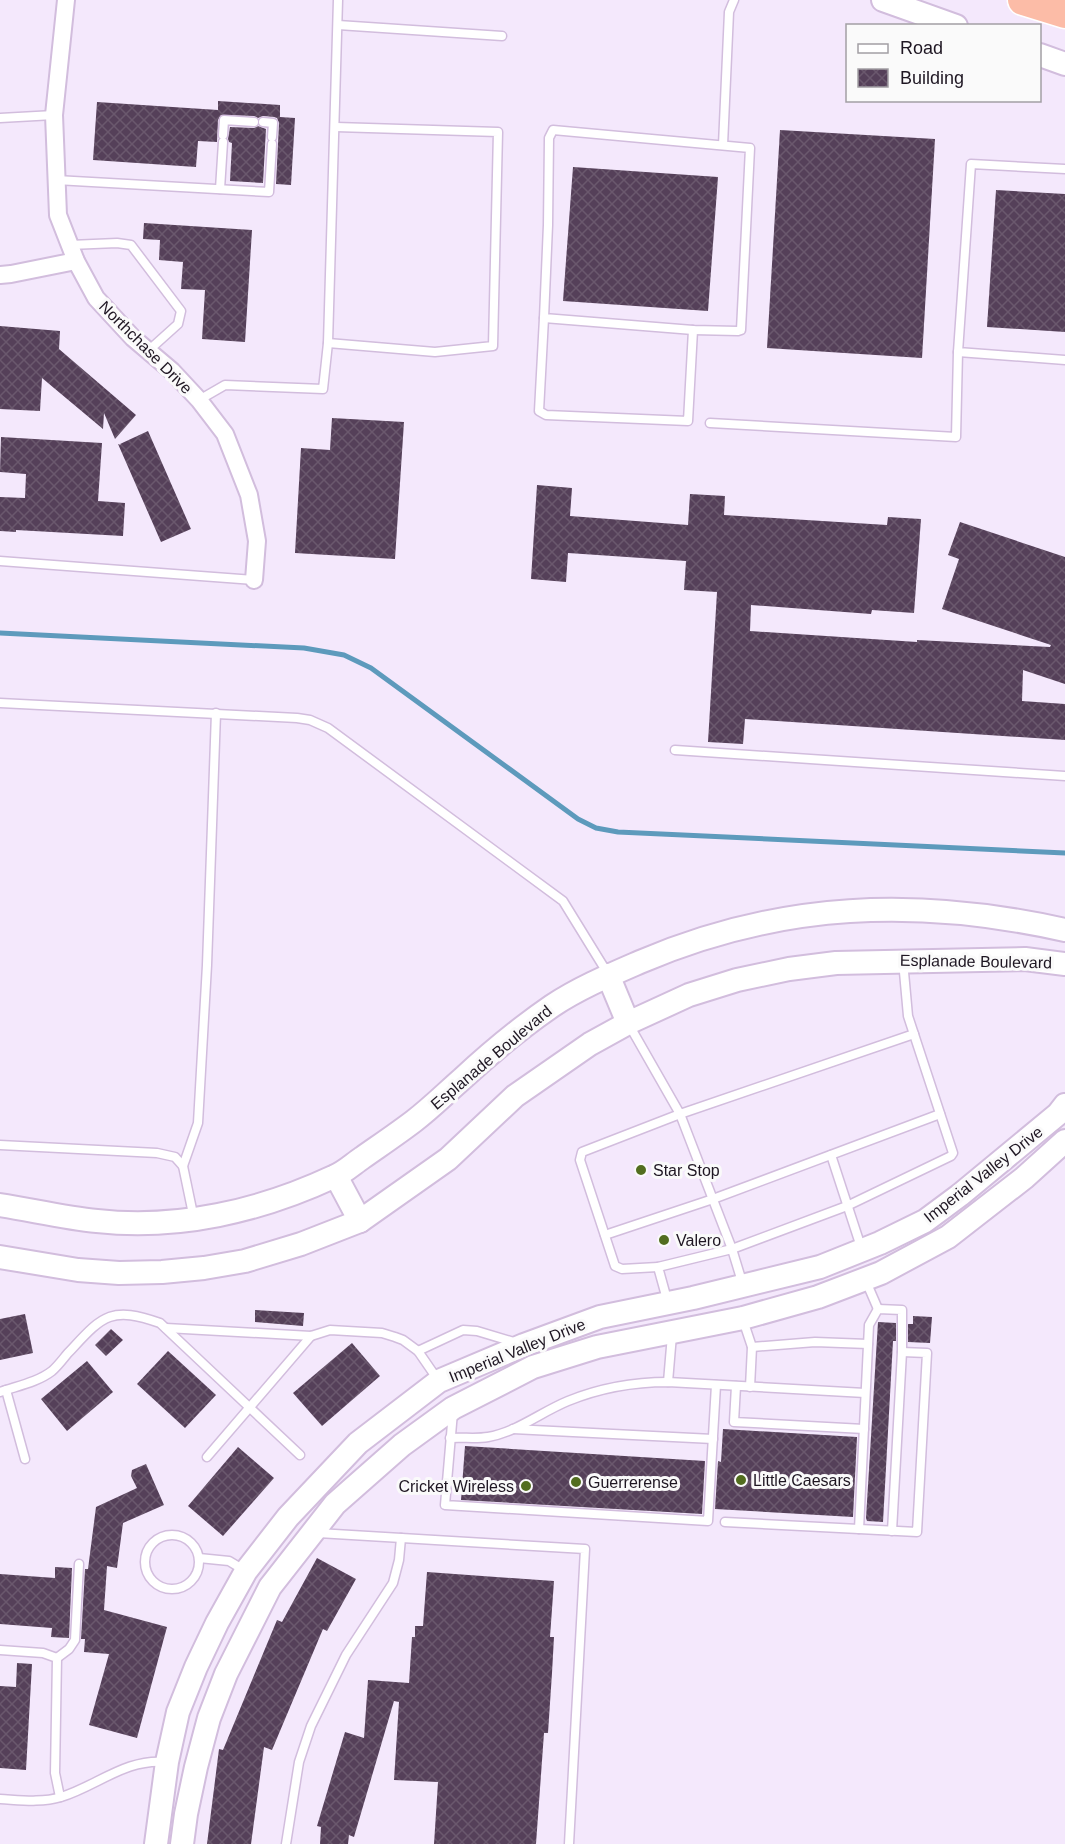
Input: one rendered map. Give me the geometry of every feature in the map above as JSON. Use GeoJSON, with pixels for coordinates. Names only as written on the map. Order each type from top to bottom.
{"type":"FeatureCollection","features":[{"type":"Feature","properties":{"kind":"highway"},"geometry":{"type":"LineString","coordinates":[[1023,0],[1065,13]]}},
{"type":"Feature","properties":{"kind":"highway"},"geometry":{"type":"LineString","coordinates":[[1056,0],[1065,3]]}},
{"type":"Feature","properties":{"kind":"main road"},"geometry":{"type":"LineString","coordinates":[[883,0],[950,24]]}},
{"type":"Feature","properties":{"kind":"main road"},"geometry":{"type":"LineString","coordinates":[[1041,55],[1065,64]]}},
{"type":"Feature","properties":{"kind":"main road","name":"Esplanade Boulevard"},"geometry":{"type":"LineString","coordinates":[[0,1205],[98,1221],[171,1222],[230,1214],[336,1176],[416,1120],[510,1038],[553,1005],[608,975],[716,934],[775,920],[818,913],[870,909],[930,909],[984,914],[1065,930]]}},
{"type":"Feature","properties":{"kind":"main road","name":"Esplanade Boulevard"},"geometry":{"type":"LineString","coordinates":[[0,1257],[78,1270],[119,1273],[162,1272],[245,1261],[301,1244],[360,1221],[448,1159],[515,1096],[590,1044],[628,1023],[689,995],[737,980],[789,969],[836,963],[1025,959],[1065,964]]}},
{"type":"Feature","properties":{"kind":"main road"},"geometry":{"type":"LineString","coordinates":[[608,975],[628,1023]]}},
{"type":"Feature","properties":{"kind":"main road","name":"Imperial Valley Drive"},"geometry":{"type":"LineString","coordinates":[[156,1844],[167,1762],[178,1712],[217,1623],[246,1571],[288,1517],[358,1443],[439,1381],[524,1345],[600,1317],[820,1267],[862,1251],[925,1221],[1041,1128],[1065,1105]]}},
{"type":"Feature","properties":{"kind":"main road","name":"Imperial Valley Drive"},"geometry":{"type":"LineString","coordinates":[[182,1844],[196,1767],[209,1718],[226,1674],[270,1587],[335,1504],[402,1444],[453,1408],[533,1366],[597,1347],[743,1318],[818,1297],[881,1273],[948,1237],[1064,1146]]}},
{"type":"Feature","properties":{"kind":"main road"},"geometry":{"type":"LineString","coordinates":[[336,1176],[360,1221]]}},
{"type":"Feature","properties":{"kind":"main road"},"geometry":{"type":"LineString","coordinates":[[933,1215],[948,1237]]}},
{"type":"Feature","properties":{"kind":"main road"},"geometry":{"type":"LineString","coordinates":[[668,1303],[672,1332]]}},
{"type":"Feature","properties":{"kind":"main road"},"geometry":{"type":"LineString","coordinates":[[439,1381],[453,1408]]}},
{"type":"Feature","properties":{"kind":"main road"},"geometry":{"type":"LineString","coordinates":[[246,1571],[270,1587]]}},
{"type":"Feature","properties":{"kind":"main road"},"geometry":{"type":"LineString","coordinates":[[167,1762],[196,1767]]}},
{"type":"Feature","properties":{"kind":"street","name":"Northchase Drive"},"geometry":{"type":"LineString","coordinates":[[66,0],[54,115],[58,215],[73,253],[96,298],[133,338],[172,371],[199,400],[225,434],[249,495],[257,541],[254,580]]}},
{"type":"Feature","properties":{"kind":"street"},"geometry":{"type":"LineString","coordinates":[[0,275],[11,274],[73,253]]}},
{"type":"Feature","properties":{"kind":"street"},"geometry":{"type":"LineString","coordinates":[[1041,1128],[1064,1146]]}},
{"type":"Feature","properties":{"kind":"lane"},"geometry":{"type":"LineString","coordinates":[[199,400],[225,385],[323,389],[328,343],[338,0]]}},
{"type":"Feature","properties":{"kind":"lane"},"geometry":{"type":"LineString","coordinates":[[723,145],[729,12],[734,0]]}},
{"type":"Feature","properties":{"kind":"lane"},"geometry":{"type":"LineString","coordinates":[[338,25],[502,36]]}},
{"type":"Feature","properties":{"kind":"lane"},"geometry":{"type":"LineString","coordinates":[[0,118],[54,115]]}},
{"type":"Feature","properties":{"kind":"lane"},"geometry":{"type":"LineString","coordinates":[[56,180],[269,192],[273,123],[224,120],[220,189]]}},
{"type":"Feature","properties":{"kind":"lane"},"geometry":{"type":"LineString","coordinates":[[328,343],[435,352],[493,346],[498,132],[336,127]]}},
{"type":"Feature","properties":{"kind":"lane"},"geometry":{"type":"LineString","coordinates":[[544,318],[693,330],[741,330],[750,148],[553,130],[549,138],[548,225],[539,411],[546,415],[688,421],[693,330]]}},
{"type":"Feature","properties":{"kind":"lane"},"geometry":{"type":"LineString","coordinates":[[710,423],[956,437],[958,352],[971,164],[1065,169]]}},
{"type":"Feature","properties":{"kind":"lane"},"geometry":{"type":"LineString","coordinates":[[73,253],[117,243],[130,244],[181,311],[178,324],[148,351]]}},
{"type":"Feature","properties":{"kind":"lane"},"geometry":{"type":"LineString","coordinates":[[958,352],[1065,360]]}},
{"type":"Feature","properties":{"kind":"lane"},"geometry":{"type":"LineString","coordinates":[[0,561],[254,580]]}},
{"type":"Feature","properties":{"kind":"lane"},"geometry":{"type":"LineString","coordinates":[[0,703],[297,718],[310,720],[328,728],[563,901],[608,975]]}},
{"type":"Feature","properties":{"kind":"lane"},"geometry":{"type":"LineString","coordinates":[[183,1166],[198,1123],[207,965],[216,714]]}},
{"type":"Feature","properties":{"kind":"lane"},"geometry":{"type":"LineString","coordinates":[[675,750],[1065,776]]}},
{"type":"Feature","properties":{"kind":"lane"},"geometry":{"type":"LineString","coordinates":[[903,960],[908,1016],[914,1034],[940,1114],[953,1153],[951,1156],[847,1206],[732,1249],[658,1268],[618,1269],[615,1266],[580,1160],[582,1152],[680,1114],[914,1034]]}},
{"type":"Feature","properties":{"kind":"lane"},"geometry":{"type":"LineString","coordinates":[[628,1023],[680,1114],[732,1249],[743,1286]]}},
{"type":"Feature","properties":{"kind":"lane"},"geometry":{"type":"LineString","coordinates":[[605,1235],[713,1199],[940,1114]]}},
{"type":"Feature","properties":{"kind":"lane"},"geometry":{"type":"LineString","coordinates":[[0,1145],[157,1153],[175,1157],[183,1166],[194,1219]]}},
{"type":"Feature","properties":{"kind":"lane"},"geometry":{"type":"LineString","coordinates":[[831,1155],[862,1251]]}},
{"type":"Feature","properties":{"kind":"lane"},"geometry":{"type":"LineString","coordinates":[[658,1268],[668,1303]]}},
{"type":"Feature","properties":{"kind":"lane"},"geometry":{"type":"LineString","coordinates":[[865,1279],[878,1309]]}},
{"type":"Feature","properties":{"kind":"lane"},"geometry":{"type":"LineString","coordinates":[[859,1529],[869,1325],[878,1309]]}},
{"type":"Feature","properties":{"kind":"lane"},"geometry":{"type":"LineString","coordinates":[[878,1309],[902,1310],[902,1352],[892,1531]]}},
{"type":"Feature","properties":{"kind":"lane"},"geometry":{"type":"LineString","coordinates":[[25,1459],[3,1391],[35,1380],[52,1370],[96,1323],[110,1316],[129,1314],[143,1316],[160,1323],[300,1455]]}},
{"type":"Feature","properties":{"kind":"lane"},"geometry":{"type":"LineString","coordinates":[[743,1318],[752,1347],[750,1387]]}},
{"type":"Feature","properties":{"kind":"lane"},"geometry":{"type":"LineString","coordinates":[[166,1328],[311,1336],[330,1329],[382,1333],[403,1340],[418,1351],[439,1381]]}},
{"type":"Feature","properties":{"kind":"lane"},"geometry":{"type":"LineString","coordinates":[[418,1351],[463,1330],[477,1330],[524,1345]]}},
{"type":"Feature","properties":{"kind":"lane"},"geometry":{"type":"LineString","coordinates":[[668,1382],[672,1332]]}},
{"type":"Feature","properties":{"kind":"lane"},"geometry":{"type":"LineString","coordinates":[[207,1457],[311,1336]]}},
{"type":"Feature","properties":{"kind":"lane"},"geometry":{"type":"LineString","coordinates":[[752,1347],[815,1342],[868,1344]]}},
{"type":"Feature","properties":{"kind":"lane"},"geometry":{"type":"LineString","coordinates":[[725,1522],[916,1532],[927,1353],[902,1352]]}},
{"type":"Feature","properties":{"kind":"lane"},"geometry":{"type":"LineString","coordinates":[[450,1438],[487,1437],[513,1429],[569,1401],[638,1382],[865,1393]]}},
{"type":"Feature","properties":{"kind":"lane"},"geometry":{"type":"LineString","coordinates":[[453,1408],[445,1505],[708,1521],[716,1385]]}},
{"type":"Feature","properties":{"kind":"lane"},"geometry":{"type":"LineString","coordinates":[[736,1386],[734,1422],[864,1429]]}},
{"type":"Feature","properties":{"kind":"lane"},"geometry":{"type":"LineString","coordinates":[[513,1429],[712,1439]]}},
{"type":"Feature","properties":{"kind":"lane"},"geometry":{"type":"LineString","coordinates":[[312,1532],[585,1549],[568,1844]]}},
{"type":"Feature","properties":{"kind":"lane"},"geometry":{"type":"LineString","coordinates":[[174,1535],[191,1542],[199,1558],[199,1567],[191,1582],[174,1589],[158,1585],[151,1579],[145,1562],[151,1546],[166,1536],[174,1535]]}},
{"type":"Feature","properties":{"kind":"lane"},"geometry":{"type":"LineString","coordinates":[[286,1844],[299,1762],[310,1726],[346,1655],[393,1583],[399,1560],[401,1538]]}},
{"type":"Feature","properties":{"kind":"lane"},"geometry":{"type":"LineString","coordinates":[[199,1558],[216,1558],[246,1571]]}},
{"type":"Feature","properties":{"kind":"lane"},"geometry":{"type":"LineString","coordinates":[[57,1658],[69,1649],[75,1640],[79,1564]]}},
{"type":"Feature","properties":{"kind":"lane"},"geometry":{"type":"LineString","coordinates":[[0,1650],[43,1653],[57,1658]]}},
{"type":"Feature","properties":{"kind":"lane"},"geometry":{"type":"LineString","coordinates":[[57,1658],[55,1773],[60,1797]]}},
{"type":"Feature","properties":{"kind":"lane"},"geometry":{"type":"LineString","coordinates":[[0,1799],[38,1801],[60,1797],[134,1764],[150,1760],[167,1762]]}},
{"type":"Feature","properties":{"kind":"building"},"geometry":{"type":"Polygon","coordinates":[[[218,101],[280,105],[280,117],[295,118],[291,185],[276,184],[279,123],[274,117],[221,115],[218,120],[217,142],[198,141],[196,167],[93,160],[97,102],[218,110],[218,101]]]}},
{"type":"Feature","properties":{"kind":"building"},"geometry":{"type":"Polygon","coordinates":[[[258,126],[266,129],[263,183],[230,181],[232,143],[228,139],[230,127],[254,128],[258,126]]]}},
{"type":"Feature","properties":{"kind":"building"},"geometry":{"type":"Polygon","coordinates":[[[780,130],[935,139],[922,358],[767,348],[780,130]]]}},
{"type":"Feature","properties":{"kind":"building"},"geometry":{"type":"Polygon","coordinates":[[[573,167],[718,177],[708,311],[563,301],[573,167]]]}},
{"type":"Feature","properties":{"kind":"building"},"geometry":{"type":"Polygon","coordinates":[[[996,190],[1065,194],[1065,332],[987,327],[996,190]]]}},
{"type":"Feature","properties":{"kind":"building"},"geometry":{"type":"Polygon","coordinates":[[[144,223],[252,230],[245,342],[202,339],[205,290],[181,289],[183,262],[159,260],[160,240],[143,239],[144,223]]]}},
{"type":"Feature","properties":{"kind":"building"},"geometry":{"type":"Polygon","coordinates":[[[0,326],[60,331],[59,349],[136,415],[115,439],[104,413],[103,429],[42,378],[40,411],[0,409],[0,326]]]}},
{"type":"Feature","properties":{"kind":"building"},"geometry":{"type":"Polygon","coordinates":[[[332,418],[404,422],[395,559],[295,553],[301,448],[330,450],[332,418]]]}},
{"type":"Feature","properties":{"kind":"building"},"geometry":{"type":"Polygon","coordinates":[[[148,431],[191,529],[161,542],[118,444],[121,445],[148,431]]]}},
{"type":"Feature","properties":{"kind":"building"},"geometry":{"type":"Polygon","coordinates":[[[1,437],[102,443],[98,501],[125,503],[123,536],[0,531],[0,497],[25,498],[26,474],[0,472],[1,437]]]}},
{"type":"Feature","properties":{"kind":"building"},"geometry":{"type":"Polygon","coordinates":[[[537,485],[572,488],[570,516],[688,525],[690,494],[725,496],[724,515],[887,525],[888,517],[921,519],[914,613],[872,610],[871,614],[751,605],[750,631],[917,642],[917,640],[1050,647],[1051,645],[942,609],[959,559],[948,555],[960,522],[1065,557],[1065,684],[1023,670],[1022,701],[1065,704],[1065,740],[745,719],[743,744],[708,742],[717,592],[684,590],[686,561],[568,553],[566,582],[531,579],[537,485]]]}},
{"type":"Feature","properties":{"kind":"building"},"geometry":{"type":"Polygon","coordinates":[[[255,1310],[304,1313],[303,1326],[255,1322],[255,1310]]]}},
{"type":"Feature","properties":{"kind":"building"},"geometry":{"type":"Polygon","coordinates":[[[25,1314],[33,1353],[0,1360],[0,1319],[25,1314]]]}},
{"type":"Feature","properties":{"kind":"building"},"geometry":{"type":"Polygon","coordinates":[[[913,1316],[932,1317],[930,1343],[908,1342],[908,1324],[913,1324],[913,1316]]]}},
{"type":"Feature","properties":{"kind":"building"},"geometry":{"type":"Polygon","coordinates":[[[878,1322],[896,1323],[896,1341],[893,1341],[883,1522],[867,1521],[866,1518],[878,1322]]]}},
{"type":"Feature","properties":{"kind":"building"},"geometry":{"type":"Polygon","coordinates":[[[111,1329],[123,1340],[106,1356],[95,1345],[111,1329]]]}},
{"type":"Feature","properties":{"kind":"building"},"geometry":{"type":"Polygon","coordinates":[[[352,1343],[380,1376],[322,1426],[293,1393],[352,1343]]]}},
{"type":"Feature","properties":{"kind":"building"},"geometry":{"type":"Polygon","coordinates":[[[168,1351],[216,1395],[185,1428],[137,1384],[168,1351]]]}},
{"type":"Feature","properties":{"kind":"building"},"geometry":{"type":"Polygon","coordinates":[[[87,1361],[113,1392],[67,1431],[41,1399],[87,1361]]]}},
{"type":"Feature","properties":{"kind":"building"},"geometry":{"type":"Polygon","coordinates":[[[723,1429],[857,1437],[853,1517],[715,1509],[723,1429]]]}},
{"type":"Feature","properties":{"kind":"building"},"geometry":{"type":"Polygon","coordinates":[[[465,1446],[705,1461],[702,1514],[461,1500],[465,1446]]]}},
{"type":"Feature","properties":{"kind":"building"},"geometry":{"type":"Polygon","coordinates":[[[238,1447],[274,1478],[223,1536],[188,1506],[238,1447]]]}},
{"type":"Feature","properties":{"kind":"building"},"geometry":{"type":"Polygon","coordinates":[[[146,1464],[164,1505],[123,1523],[117,1568],[107,1566],[104,1610],[167,1627],[137,1738],[89,1725],[109,1654],[84,1652],[85,1639],[81,1639],[85,1569],[88,1569],[96,1507],[137,1488],[131,1476],[132,1470],[146,1464]]]}},
{"type":"Feature","properties":{"kind":"building"},"geometry":{"type":"Polygon","coordinates":[[[317,1558],[356,1579],[327,1631],[323,1629],[272,1750],[264,1747],[251,1844],[207,1844],[219,1749],[223,1750],[277,1620],[282,1622],[317,1558]]]}},
{"type":"Feature","properties":{"kind":"building"},"geometry":{"type":"Polygon","coordinates":[[[55,1567],[72,1568],[69,1638],[51,1637],[52,1628],[0,1624],[0,1574],[55,1578],[55,1567]]]}},
{"type":"Feature","properties":{"kind":"building"},"geometry":{"type":"Polygon","coordinates":[[[427,1572],[554,1581],[550,1637],[554,1637],[548,1733],[544,1733],[536,1844],[434,1844],[438,1782],[394,1780],[399,1702],[394,1701],[354,1837],[349,1835],[348,1844],[320,1844],[321,1827],[317,1826],[345,1732],[364,1738],[368,1680],[409,1683],[412,1637],[415,1637],[415,1626],[423,1626],[427,1572]]]}},
{"type":"Feature","properties":{"kind":"building"},"geometry":{"type":"Polygon","coordinates":[[[17,1663],[32,1664],[26,1770],[0,1768],[0,1686],[16,1687],[17,1663]]]}},
{"type":"Feature","properties":{"kind":"waterway"},"geometry":{"type":"LineString","coordinates":[[0,633],[304,648],[344,655],[371,668],[578,819],[596,828],[618,832],[1065,853]]}},
{"type":"Feature","properties":{"kind":"place","name":"Star Stop"},"geometry":{"type":"Point","coordinates":[641,1170]}},
{"type":"Feature","properties":{"kind":"place","name":"Valero"},"geometry":{"type":"Point","coordinates":[664,1240]}},
{"type":"Feature","properties":{"kind":"place","name":"Little Caesars"},"geometry":{"type":"Point","coordinates":[741,1480]}},
{"type":"Feature","properties":{"kind":"place","name":"Guerrerense"},"geometry":{"type":"Point","coordinates":[576,1482]}},
{"type":"Feature","properties":{"kind":"place","name":"Cricket Wireless"},"geometry":{"type":"Point","coordinates":[526,1486]}}]}
